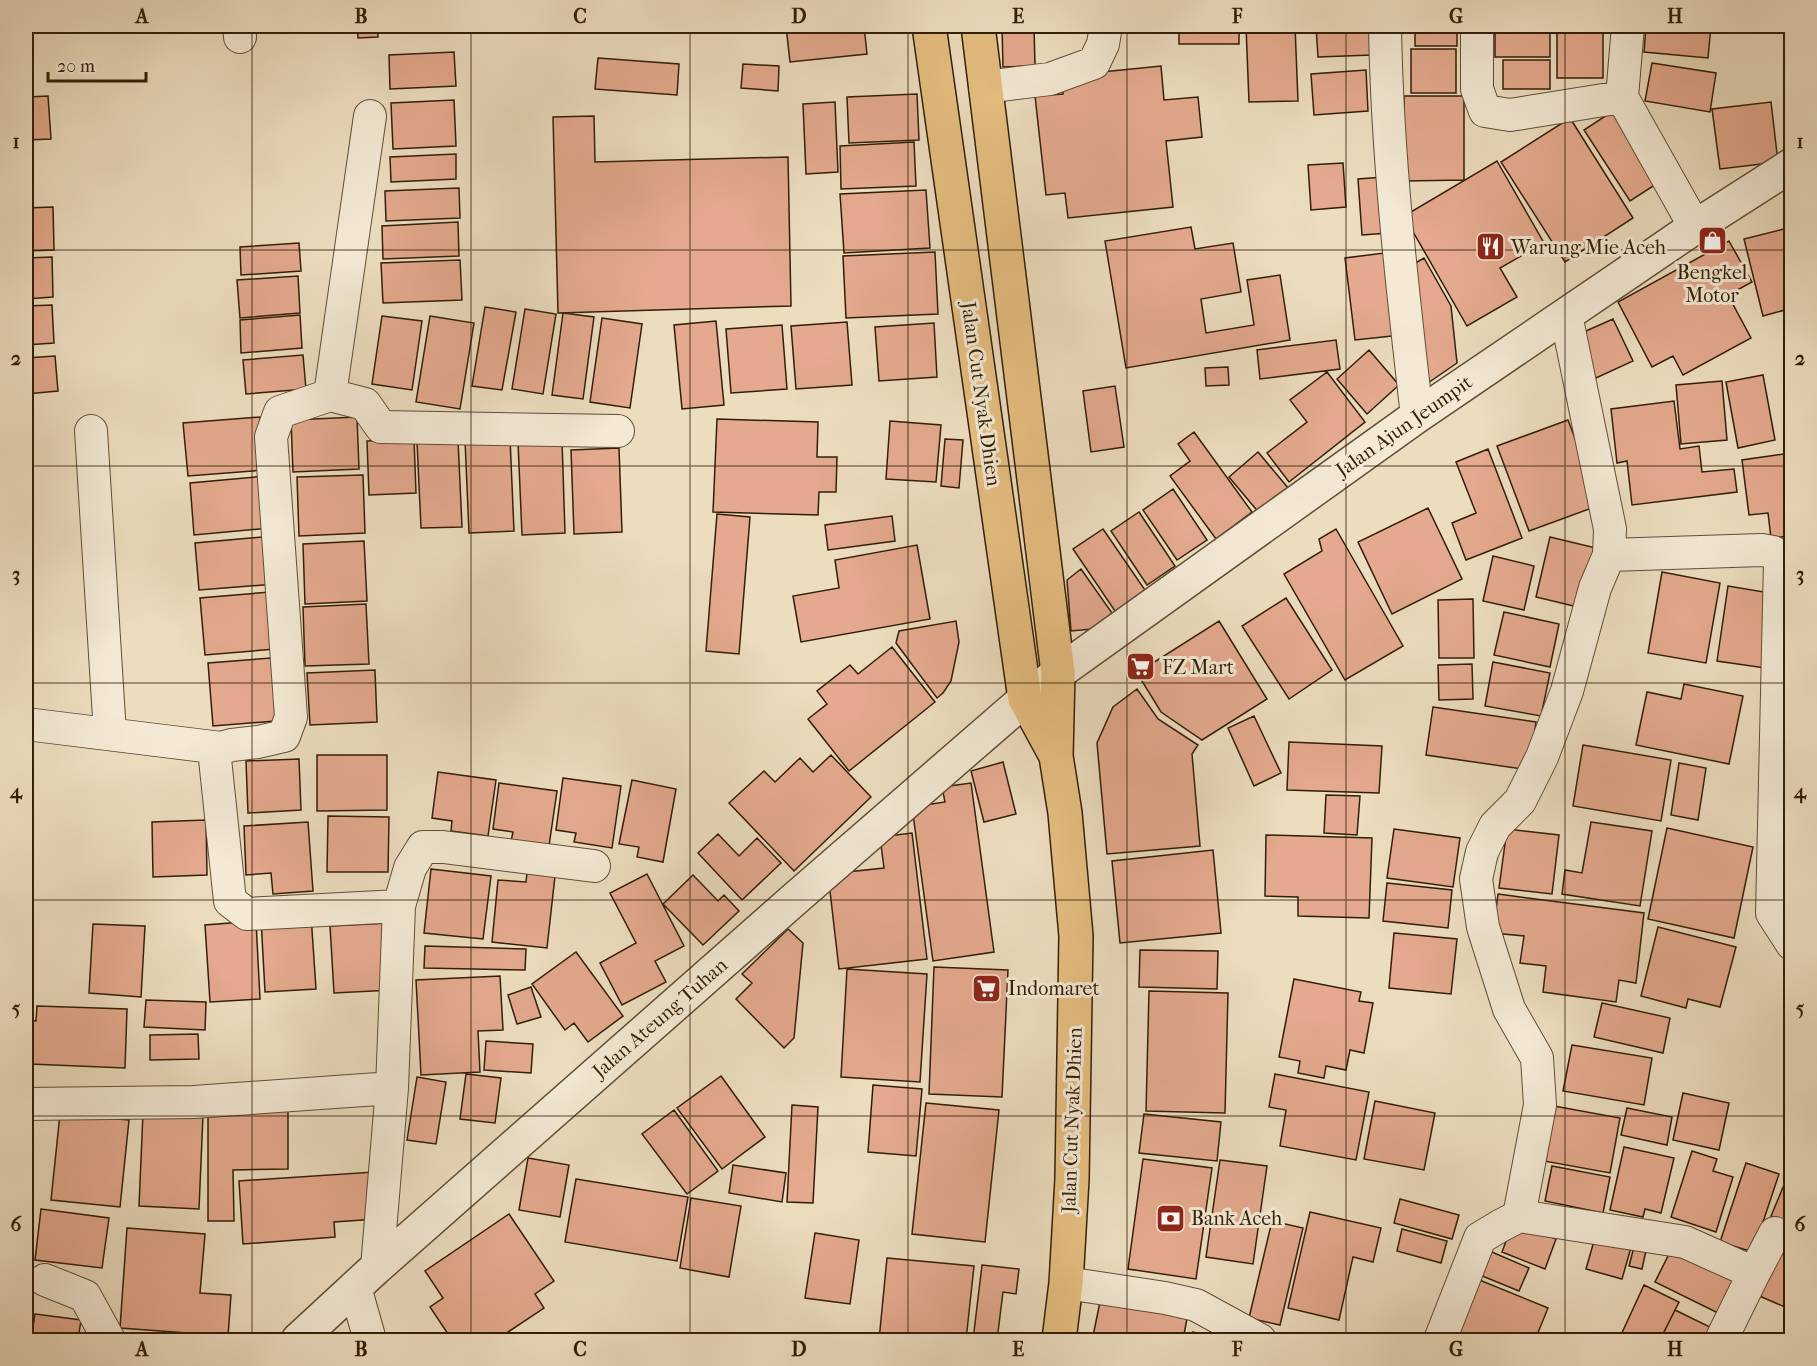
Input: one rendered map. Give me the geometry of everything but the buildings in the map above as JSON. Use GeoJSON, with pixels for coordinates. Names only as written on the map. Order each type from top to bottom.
{"type":"FeatureCollection","features":[{"type":"Feature","properties":{"kind":"highway","name":"Jalan Cut Nyak Dhien"},"geometry":{"type":"LineString","coordinates":[[929,26],[1025,699],[1056,756]]}},
{"type":"Feature","properties":{"kind":"highway","name":"Jalan Cut Nyak Dhien"},"geometry":{"type":"LineString","coordinates":[[978,26],[1059,673],[1056,756],[1065,813],[1076,936],[1072,1179],[1066,1283],[1059,1341]]}},
{"type":"Feature","properties":{"kind":"street"},"geometry":{"type":"LineString","coordinates":[[985,87],[1050,79],[1094,63],[1103,44],[1106,26]]}},
{"type":"Feature","properties":{"kind":"street"},"geometry":{"type":"LineString","coordinates":[[1385,26],[1399,256],[1417,416]]}},
{"type":"Feature","properties":{"kind":"street"},"geometry":{"type":"LineString","coordinates":[[1477,26],[1477,89],[1485,111],[1510,115],[1623,97]]}},
{"type":"Feature","properties":{"kind":"street"},"geometry":{"type":"LineString","coordinates":[[1628,26],[1623,97],[1695,227]]}},
{"type":"Feature","properties":{"kind":"street"},"geometry":{"type":"LineString","coordinates":[[330,395],[370,116]]}},
{"type":"Feature","properties":{"kind":"street","name":"Jalan Ajun Jeumpit"},"geometry":{"type":"LineString","coordinates":[[1025,699],[1417,416],[1695,227],[1791,165]]}},
{"type":"Feature","properties":{"kind":"street"},"geometry":{"type":"LineString","coordinates":[[1519,1216],[1540,1105],[1537,1058],[1509,1009],[1484,927],[1476,879],[1482,852],[1495,826],[1520,801],[1542,757],[1567,691],[1595,588],[1609,555],[1610,529],[1566,315]]}},
{"type":"Feature","properties":{"kind":"street"},"geometry":{"type":"LineString","coordinates":[[26,724],[221,748],[284,736],[291,717],[271,437],[280,412],[330,395],[364,404],[381,427],[618,431]]}},
{"type":"Feature","properties":{"kind":"street"},"geometry":{"type":"LineString","coordinates":[[91,431],[110,734]]}},
{"type":"Feature","properties":{"kind":"street"},"geometry":{"type":"LineString","coordinates":[[1609,555],[1762,550],[1773,552],[1780,561],[1772,913],[1791,944]]}},
{"type":"Feature","properties":{"kind":"street","name":"Jalan Ateung Tuhan"},"geometry":{"type":"LineString","coordinates":[[298,1341],[366,1277],[1025,699]]}},
{"type":"Feature","properties":{"kind":"street"},"geometry":{"type":"LineString","coordinates":[[221,748],[215,759],[230,901],[247,914],[399,906]]}},
{"type":"Feature","properties":{"kind":"street"},"geometry":{"type":"LineString","coordinates":[[370,1341],[366,1277],[392,1088],[399,906],[410,868],[423,847],[443,847],[594,866]]}},
{"type":"Feature","properties":{"kind":"street"},"geometry":{"type":"LineString","coordinates":[[26,1104],[194,1102],[392,1088]]}},
{"type":"Feature","properties":{"kind":"street"},"geometry":{"type":"LineString","coordinates":[[1440,1341],[1480,1238],[1519,1216],[1686,1242],[1754,1273]]}},
{"type":"Feature","properties":{"kind":"street"},"geometry":{"type":"LineString","coordinates":[[1721,1341],[1775,1233]]}},
{"type":"Feature","properties":{"kind":"street"},"geometry":{"type":"LineString","coordinates":[[45,1280],[85,1296],[109,1341]]}},
{"type":"Feature","properties":{"kind":"street"},"geometry":{"type":"LineString","coordinates":[[1066,1283],[1196,1305],[1260,1341]]}},
{"type":"Feature","properties":{"kind":"place","name":"Bengkel Motor"},"geometry":{"type":"Point","coordinates":[1712,241]}},
{"type":"Feature","properties":{"kind":"place","name":"Warung Mie Aceh"},"geometry":{"type":"Point","coordinates":[1490,247]}},
{"type":"Feature","properties":{"kind":"place","name":"FZ Mart"},"geometry":{"type":"Point","coordinates":[1141,667]}},
{"type":"Feature","properties":{"kind":"place","name":"Indomaret"},"geometry":{"type":"Point","coordinates":[987,988]}},
{"type":"Feature","properties":{"kind":"place","name":"Bank Aceh"},"geometry":{"type":"Point","coordinates":[1170,1218]}}]}
